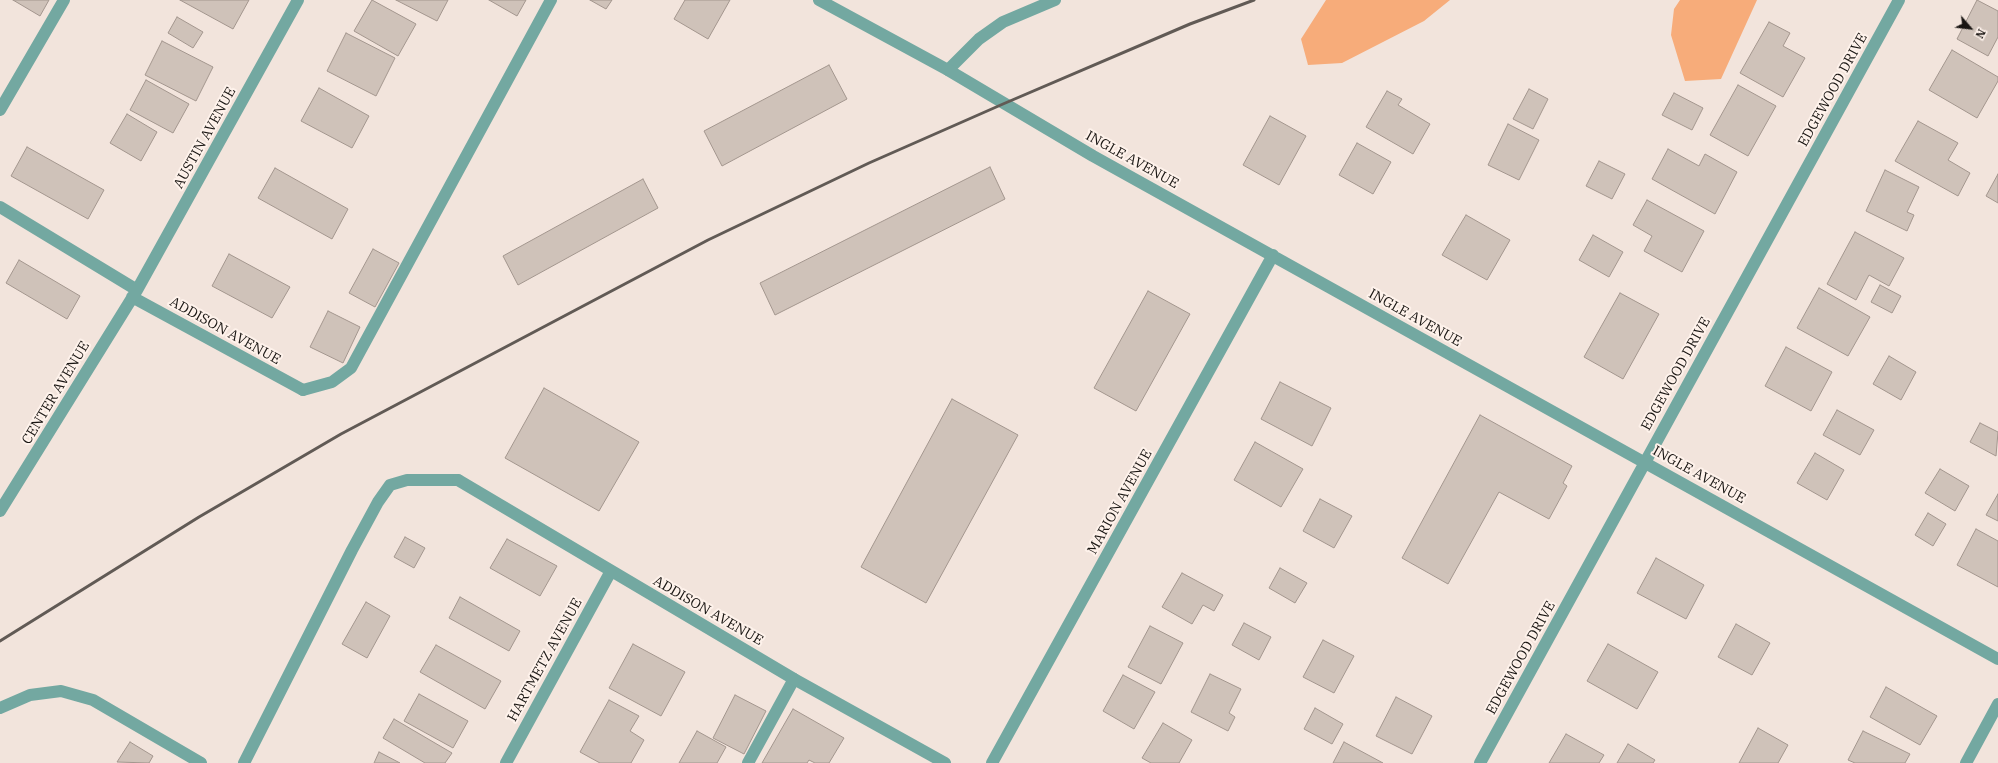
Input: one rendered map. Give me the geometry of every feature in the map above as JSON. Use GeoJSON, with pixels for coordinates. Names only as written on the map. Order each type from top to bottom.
{"type":"FeatureCollection","features":[{"type":"Feature","properties":{"kind":"street"},"geometry":{"type":"LineString","coordinates":[[0,110],[64,0]]}},
{"type":"Feature","properties":{"kind":"street","name":"AUSTIN AVENUE"},"geometry":{"type":"LineString","coordinates":[[135,293],[298,0]]}},
{"type":"Feature","properties":{"kind":"street","name":"ADDISON AVENUE"},"geometry":{"type":"LineString","coordinates":[[0,207],[135,293],[303,390],[332,382],[351,368],[551,0]]}},
{"type":"Feature","properties":{"kind":"street","name":"INGLE AVENUE"},"geometry":{"type":"LineString","coordinates":[[819,0],[948,70],[1093,156],[1998,659]]}},
{"type":"Feature","properties":{"kind":"street"},"geometry":{"type":"LineString","coordinates":[[948,70],[979,39],[1003,22],[1055,0]]}},
{"type":"Feature","properties":{"kind":"street","name":"EDGEWOOD DRIVE"},"geometry":{"type":"LineString","coordinates":[[1480,763],[1608,533],[1645,462],[1899,0]]}},
{"type":"Feature","properties":{"kind":"street","name":"MARION AVENUE"},"geometry":{"type":"LineString","coordinates":[[992,763],[1273,255]]}},
{"type":"Feature","properties":{"kind":"street","name":"CENTER AVENUE"},"geometry":{"type":"LineString","coordinates":[[0,511],[135,293]]}},
{"type":"Feature","properties":{"kind":"street","name":"ADDISON AVENUE"},"geometry":{"type":"LineString","coordinates":[[244,763],[352,550],[378,502],[390,485],[407,480],[458,480],[794,679],[945,763]]}},
{"type":"Feature","properties":{"kind":"street","name":"HARTMETZ AVENUE"},"geometry":{"type":"LineString","coordinates":[[506,763],[610,571]]}},
{"type":"Feature","properties":{"kind":"street"},"geometry":{"type":"LineString","coordinates":[[748,763],[794,679]]}},
{"type":"Feature","properties":{"kind":"street"},"geometry":{"type":"LineString","coordinates":[[0,708],[30,696],[61,691],[93,700],[200,763]]}},
{"type":"Feature","properties":{"kind":"street"},"geometry":{"type":"LineString","coordinates":[[1966,763],[1998,704]]}},
{"type":"Feature","properties":{"kind":"shaded area"},"geometry":{"type":"Polygon","coordinates":[[[1326,0],[1450,0],[1424,21],[1342,63],[1308,65],[1301,39],[1326,0]]]}},
{"type":"Feature","properties":{"kind":"shaded area"},"geometry":{"type":"Polygon","coordinates":[[[1680,0],[1757,0],[1721,79],[1685,81],[1671,35],[1674,9],[1680,0]]]}},
{"type":"Feature","properties":{"kind":"building"},"geometry":{"type":"Polygon","coordinates":[[[13,0],[49,0],[40,16],[13,0]]]}},
{"type":"Feature","properties":{"kind":"building"},"geometry":{"type":"Polygon","coordinates":[[[180,0],[249,0],[233,29],[180,0]]]}},
{"type":"Feature","properties":{"kind":"building"},"geometry":{"type":"Polygon","coordinates":[[[372,0],[416,24],[398,56],[354,31],[372,0]]]}},
{"type":"Feature","properties":{"kind":"building"},"geometry":{"type":"Polygon","coordinates":[[[396,0],[448,0],[437,21],[396,0]]]}},
{"type":"Feature","properties":{"kind":"building"},"geometry":{"type":"Polygon","coordinates":[[[489,0],[526,0],[517,16],[489,0]]]}},
{"type":"Feature","properties":{"kind":"building"},"geometry":{"type":"Polygon","coordinates":[[[590,0],[612,0],[606,9],[590,0]]]}},
{"type":"Feature","properties":{"kind":"building"},"geometry":{"type":"Polygon","coordinates":[[[685,0],[730,0],[708,39],[674,19],[685,0]]]}},
{"type":"Feature","properties":{"kind":"building"},"geometry":{"type":"Polygon","coordinates":[[[1977,0],[1998,11],[1998,37],[1988,56],[1957,39],[1977,0]]]}},
{"type":"Feature","properties":{"kind":"building"},"geometry":{"type":"Polygon","coordinates":[[[177,17],[203,32],[193,48],[168,33],[177,17]]]}},
{"type":"Feature","properties":{"kind":"building"},"geometry":{"type":"Polygon","coordinates":[[[1769,22],[1790,33],[1783,46],[1805,58],[1783,97],[1740,73],[1769,22]]]}},
{"type":"Feature","properties":{"kind":"building"},"geometry":{"type":"Polygon","coordinates":[[[346,33],[395,58],[376,96],[327,71],[346,33]]]}},
{"type":"Feature","properties":{"kind":"building"},"geometry":{"type":"Polygon","coordinates":[[[162,41],[213,67],[196,101],[145,75],[162,41]]]}},
{"type":"Feature","properties":{"kind":"building"},"geometry":{"type":"Polygon","coordinates":[[[1952,50],[1998,77],[1998,81],[1977,118],[1929,90],[1952,50]]]}},
{"type":"Feature","properties":{"kind":"building"},"geometry":{"type":"Polygon","coordinates":[[[829,65],[847,99],[722,166],[704,131],[829,65]]]}},
{"type":"Feature","properties":{"kind":"building"},"geometry":{"type":"Polygon","coordinates":[[[146,80],[189,104],[173,133],[130,110],[146,80]]]}},
{"type":"Feature","properties":{"kind":"building"},"geometry":{"type":"Polygon","coordinates":[[[1738,85],[1776,106],[1748,156],[1710,135],[1738,85]]]}},
{"type":"Feature","properties":{"kind":"building"},"geometry":{"type":"Polygon","coordinates":[[[319,88],[369,116],[352,148],[301,121],[319,88]]]}},
{"type":"Feature","properties":{"kind":"building"},"geometry":{"type":"Polygon","coordinates":[[[1529,89],[1548,99],[1533,129],[1513,119],[1529,89]]]}},
{"type":"Feature","properties":{"kind":"building"},"geometry":{"type":"Polygon","coordinates":[[[1387,91],[1402,99],[1398,105],[1430,124],[1413,154],[1366,127],[1387,91]]]}},
{"type":"Feature","properties":{"kind":"building"},"geometry":{"type":"Polygon","coordinates":[[[1674,93],[1703,108],[1692,130],[1662,115],[1674,93]]]}},
{"type":"Feature","properties":{"kind":"building"},"geometry":{"type":"Polygon","coordinates":[[[127,114],[157,132],[141,161],[110,143],[127,114]]]}},
{"type":"Feature","properties":{"kind":"building"},"geometry":{"type":"Polygon","coordinates":[[[1270,116],[1306,136],[1279,185],[1243,165],[1270,116]]]}},
{"type":"Feature","properties":{"kind":"building"},"geometry":{"type":"Polygon","coordinates":[[[1918,121],[1958,143],[1948,160],[1970,173],[1958,196],[1895,161],[1918,121]]]}},
{"type":"Feature","properties":{"kind":"building"},"geometry":{"type":"Polygon","coordinates":[[[1508,124],[1539,140],[1519,180],[1488,165],[1508,124]]]}},
{"type":"Feature","properties":{"kind":"building"},"geometry":{"type":"Polygon","coordinates":[[[1357,143],[1391,162],[1373,194],[1339,175],[1357,143]]]}},
{"type":"Feature","properties":{"kind":"building"},"geometry":{"type":"Polygon","coordinates":[[[27,147],[104,190],[88,219],[11,176],[27,147]]]}},
{"type":"Feature","properties":{"kind":"building"},"geometry":{"type":"Polygon","coordinates":[[[1668,149],[1699,166],[1705,154],[1737,172],[1715,214],[1652,179],[1668,149]]]}},
{"type":"Feature","properties":{"kind":"building"},"geometry":{"type":"Polygon","coordinates":[[[1599,161],[1625,174],[1612,199],[1586,186],[1599,161]]]}},
{"type":"Feature","properties":{"kind":"building"},"geometry":{"type":"Polygon","coordinates":[[[990,167],[1005,199],[775,315],[760,283],[990,167]]]}},
{"type":"Feature","properties":{"kind":"building"},"geometry":{"type":"Polygon","coordinates":[[[275,168],[348,209],[332,239],[258,198],[275,168]]]}},
{"type":"Feature","properties":{"kind":"building"},"geometry":{"type":"Polygon","coordinates":[[[1885,170],[1919,187],[1907,212],[1914,215],[1907,231],[1866,211],[1885,170]]]}},
{"type":"Feature","properties":{"kind":"building"},"geometry":{"type":"Polygon","coordinates":[[[1998,174],[1998,203],[1986,196],[1998,174]]]}},
{"type":"Feature","properties":{"kind":"building"},"geometry":{"type":"Polygon","coordinates":[[[643,179],[658,208],[518,285],[503,256],[643,179]]]}},
{"type":"Feature","properties":{"kind":"building"},"geometry":{"type":"Polygon","coordinates":[[[1647,200],[1704,231],[1682,272],[1644,251],[1652,236],[1633,225],[1647,200]]]}},
{"type":"Feature","properties":{"kind":"building"},"geometry":{"type":"Polygon","coordinates":[[[1466,215],[1510,240],[1487,280],[1442,255],[1466,215]]]}},
{"type":"Feature","properties":{"kind":"building"},"geometry":{"type":"Polygon","coordinates":[[[1855,232],[1904,258],[1889,286],[1869,275],[1856,300],[1827,284],[1855,232]]]}},
{"type":"Feature","properties":{"kind":"building"},"geometry":{"type":"Polygon","coordinates":[[[1593,235],[1623,252],[1609,277],[1579,260],[1593,235]]]}},
{"type":"Feature","properties":{"kind":"building"},"geometry":{"type":"Polygon","coordinates":[[[373,249],[399,263],[375,307],[349,293],[373,249]]]}},
{"type":"Feature","properties":{"kind":"building"},"geometry":{"type":"Polygon","coordinates":[[[229,254],[290,287],[272,318],[212,286],[229,254]]]}},
{"type":"Feature","properties":{"kind":"building"},"geometry":{"type":"Polygon","coordinates":[[[19,260],[80,296],[67,319],[6,283],[19,260]]]}},
{"type":"Feature","properties":{"kind":"building"},"geometry":{"type":"Polygon","coordinates":[[[1880,285],[1901,296],[1892,313],[1871,302],[1880,285]]]}},
{"type":"Feature","properties":{"kind":"building"},"geometry":{"type":"Polygon","coordinates":[[[1819,288],[1870,317],[1848,356],[1797,328],[1819,288]]]}},
{"type":"Feature","properties":{"kind":"building"},"geometry":{"type":"Polygon","coordinates":[[[1148,291],[1190,314],[1136,411],[1094,388],[1148,291]]]}},
{"type":"Feature","properties":{"kind":"building"},"geometry":{"type":"Polygon","coordinates":[[[1620,293],[1659,314],[1623,379],[1584,357],[1620,293]]]}},
{"type":"Feature","properties":{"kind":"building"},"geometry":{"type":"Polygon","coordinates":[[[328,311],[360,327],[343,363],[310,347],[328,311]]]}},
{"type":"Feature","properties":{"kind":"building"},"geometry":{"type":"Polygon","coordinates":[[[1786,347],[1832,372],[1811,411],[1765,386],[1786,347]]]}},
{"type":"Feature","properties":{"kind":"building"},"geometry":{"type":"Polygon","coordinates":[[[1889,356],[1916,372],[1901,400],[1873,384],[1889,356]]]}},
{"type":"Feature","properties":{"kind":"building"},"geometry":{"type":"Polygon","coordinates":[[[1280,382],[1331,408],[1312,446],[1261,419],[1280,382]]]}},
{"type":"Feature","properties":{"kind":"building"},"geometry":{"type":"Polygon","coordinates":[[[544,388],[639,442],[599,511],[505,458],[544,388]]]}},
{"type":"Feature","properties":{"kind":"building"},"geometry":{"type":"Polygon","coordinates":[[[952,399],[1018,435],[926,603],[861,567],[952,399]]]}},
{"type":"Feature","properties":{"kind":"building"},"geometry":{"type":"Polygon","coordinates":[[[1837,410],[1874,430],[1860,455],[1823,435],[1837,410]]]}},
{"type":"Feature","properties":{"kind":"building"},"geometry":{"type":"Polygon","coordinates":[[[1480,415],[1572,466],[1563,483],[1567,486],[1549,519],[1499,492],[1448,584],[1402,558],[1480,415]]]}},
{"type":"Feature","properties":{"kind":"building"},"geometry":{"type":"Polygon","coordinates":[[[1980,423],[1998,432],[1996,456],[1970,442],[1980,423]]]}},
{"type":"Feature","properties":{"kind":"building"},"geometry":{"type":"Polygon","coordinates":[[[1255,442],[1303,469],[1281,507],[1234,480],[1255,442]]]}},
{"type":"Feature","properties":{"kind":"building"},"geometry":{"type":"Polygon","coordinates":[[[1815,453],[1844,470],[1827,500],[1797,483],[1815,453]]]}},
{"type":"Feature","properties":{"kind":"building"},"geometry":{"type":"Polygon","coordinates":[[[1940,469],[1969,486],[1955,511],[1925,493],[1940,469]]]}},
{"type":"Feature","properties":{"kind":"building"},"geometry":{"type":"Polygon","coordinates":[[[1998,494],[1998,521],[1986,515],[1998,494]]]}},
{"type":"Feature","properties":{"kind":"building"},"geometry":{"type":"Polygon","coordinates":[[[1320,499],[1352,516],[1334,548],[1303,531],[1320,499]]]}},
{"type":"Feature","properties":{"kind":"building"},"geometry":{"type":"Polygon","coordinates":[[[1928,513],[1946,524],[1933,546],[1915,535],[1928,513]]]}},
{"type":"Feature","properties":{"kind":"building"},"geometry":{"type":"Polygon","coordinates":[[[1976,529],[1998,541],[1998,587],[1957,565],[1976,529]]]}},
{"type":"Feature","properties":{"kind":"building"},"geometry":{"type":"Polygon","coordinates":[[[405,537],[425,548],[414,568],[394,557],[405,537]]]}},
{"type":"Feature","properties":{"kind":"building"},"geometry":{"type":"Polygon","coordinates":[[[507,539],[557,566],[540,596],[490,568],[507,539]]]}},
{"type":"Feature","properties":{"kind":"building"},"geometry":{"type":"Polygon","coordinates":[[[1656,558],[1704,585],[1686,619],[1637,593],[1656,558]]]}},
{"type":"Feature","properties":{"kind":"building"},"geometry":{"type":"Polygon","coordinates":[[[1280,568],[1307,583],[1295,603],[1269,588],[1280,568]]]}},
{"type":"Feature","properties":{"kind":"building"},"geometry":{"type":"Polygon","coordinates":[[[1182,573],[1223,595],[1214,611],[1203,605],[1192,624],[1162,607],[1182,573]]]}},
{"type":"Feature","properties":{"kind":"building"},"geometry":{"type":"Polygon","coordinates":[[[460,597],[520,631],[509,651],[449,618],[460,597]]]}},
{"type":"Feature","properties":{"kind":"building"},"geometry":{"type":"Polygon","coordinates":[[[366,602],[390,616],[367,658],[342,644],[366,602]]]}},
{"type":"Feature","properties":{"kind":"building"},"geometry":{"type":"Polygon","coordinates":[[[1244,623],[1271,637],[1259,660],[1232,645],[1244,623]]]}},
{"type":"Feature","properties":{"kind":"building"},"geometry":{"type":"Polygon","coordinates":[[[1736,624],[1770,643],[1752,675],[1718,657],[1736,624]]]}},
{"type":"Feature","properties":{"kind":"building"},"geometry":{"type":"Polygon","coordinates":[[[1150,626],[1183,643],[1161,684],[1128,667],[1150,626]]]}},
{"type":"Feature","properties":{"kind":"building"},"geometry":{"type":"Polygon","coordinates":[[[1323,640],[1354,656],[1334,693],[1303,677],[1323,640]]]}},
{"type":"Feature","properties":{"kind":"building"},"geometry":{"type":"Polygon","coordinates":[[[633,644],[685,672],[661,716],[609,688],[633,644]]]}},
{"type":"Feature","properties":{"kind":"building"},"geometry":{"type":"Polygon","coordinates":[[[1608,644],[1658,672],[1637,709],[1587,681],[1608,644]]]}},
{"type":"Feature","properties":{"kind":"building"},"geometry":{"type":"Polygon","coordinates":[[[436,645],[501,681],[485,709],[420,672],[436,645]]]}},
{"type":"Feature","properties":{"kind":"building"},"geometry":{"type":"Polygon","coordinates":[[[1210,674],[1241,689],[1229,713],[1235,717],[1228,731],[1191,712],[1210,674]]]}},
{"type":"Feature","properties":{"kind":"building"},"geometry":{"type":"Polygon","coordinates":[[[1123,675],[1155,692],[1134,729],[1103,711],[1123,675]]]}},
{"type":"Feature","properties":{"kind":"building"},"geometry":{"type":"Polygon","coordinates":[[[1886,687],[1937,716],[1920,745],[1870,717],[1886,687]]]}},
{"type":"Feature","properties":{"kind":"building"},"geometry":{"type":"Polygon","coordinates":[[[419,694],[468,721],[453,748],[404,721],[419,694]]]}},
{"type":"Feature","properties":{"kind":"building"},"geometry":{"type":"Polygon","coordinates":[[[735,695],[766,711],[744,754],[713,738],[735,695]]]}},
{"type":"Feature","properties":{"kind":"building"},"geometry":{"type":"Polygon","coordinates":[[[1396,697],[1432,716],[1412,754],[1376,736],[1396,697]]]}},
{"type":"Feature","properties":{"kind":"building"},"geometry":{"type":"Polygon","coordinates":[[[609,700],[639,716],[630,731],[644,740],[631,763],[600,763],[580,752],[609,700]]]}},
{"type":"Feature","properties":{"kind":"building"},"geometry":{"type":"Polygon","coordinates":[[[1315,708],[1343,724],[1332,744],[1304,729],[1315,708]]]}},
{"type":"Feature","properties":{"kind":"building"},"geometry":{"type":"Polygon","coordinates":[[[793,709],[844,738],[829,763],[815,763],[809,760],[807,763],[762,763],[793,709]]]}},
{"type":"Feature","properties":{"kind":"building"},"geometry":{"type":"Polygon","coordinates":[[[394,719],[452,753],[445,763],[425,763],[383,738],[394,719]]]}},
{"type":"Feature","properties":{"kind":"building"},"geometry":{"type":"Polygon","coordinates":[[[1163,723],[1192,740],[1179,763],[1151,763],[1142,758],[1163,723]]]}},
{"type":"Feature","properties":{"kind":"building"},"geometry":{"type":"Polygon","coordinates":[[[1758,728],[1788,745],[1778,763],[1739,763],[1758,728]]]}},
{"type":"Feature","properties":{"kind":"building"},"geometry":{"type":"Polygon","coordinates":[[[697,731],[726,747],[717,763],[679,763],[697,731]]]}},
{"type":"Feature","properties":{"kind":"building"},"geometry":{"type":"Polygon","coordinates":[[[1863,731],[1910,754],[1905,763],[1855,763],[1848,760],[1863,731]]]}},
{"type":"Feature","properties":{"kind":"building"},"geometry":{"type":"Polygon","coordinates":[[[1566,734],[1604,755],[1599,763],[1549,763],[1566,734]]]}},
{"type":"Feature","properties":{"kind":"building"},"geometry":{"type":"Polygon","coordinates":[[[130,742],[153,756],[149,763],[117,762],[130,742]]]}},
{"type":"Feature","properties":{"kind":"building"},"geometry":{"type":"Polygon","coordinates":[[[1344,742],[1383,763],[1333,763],[1344,742]]]}},
{"type":"Feature","properties":{"kind":"building"},"geometry":{"type":"Polygon","coordinates":[[[1628,744],[1655,760],[1653,763],[1617,763],[1628,744]]]}},
{"type":"Feature","properties":{"kind":"building"},"geometry":{"type":"Polygon","coordinates":[[[379,752],[400,763],[374,763],[379,752]]]}},
{"type":"Feature","properties":{"kind":"railway"},"geometry":{"type":"LineString","coordinates":[[0,641],[199,517],[341,434],[708,240],[869,163],[1003,104],[1190,24],[1254,0]]}}]}
